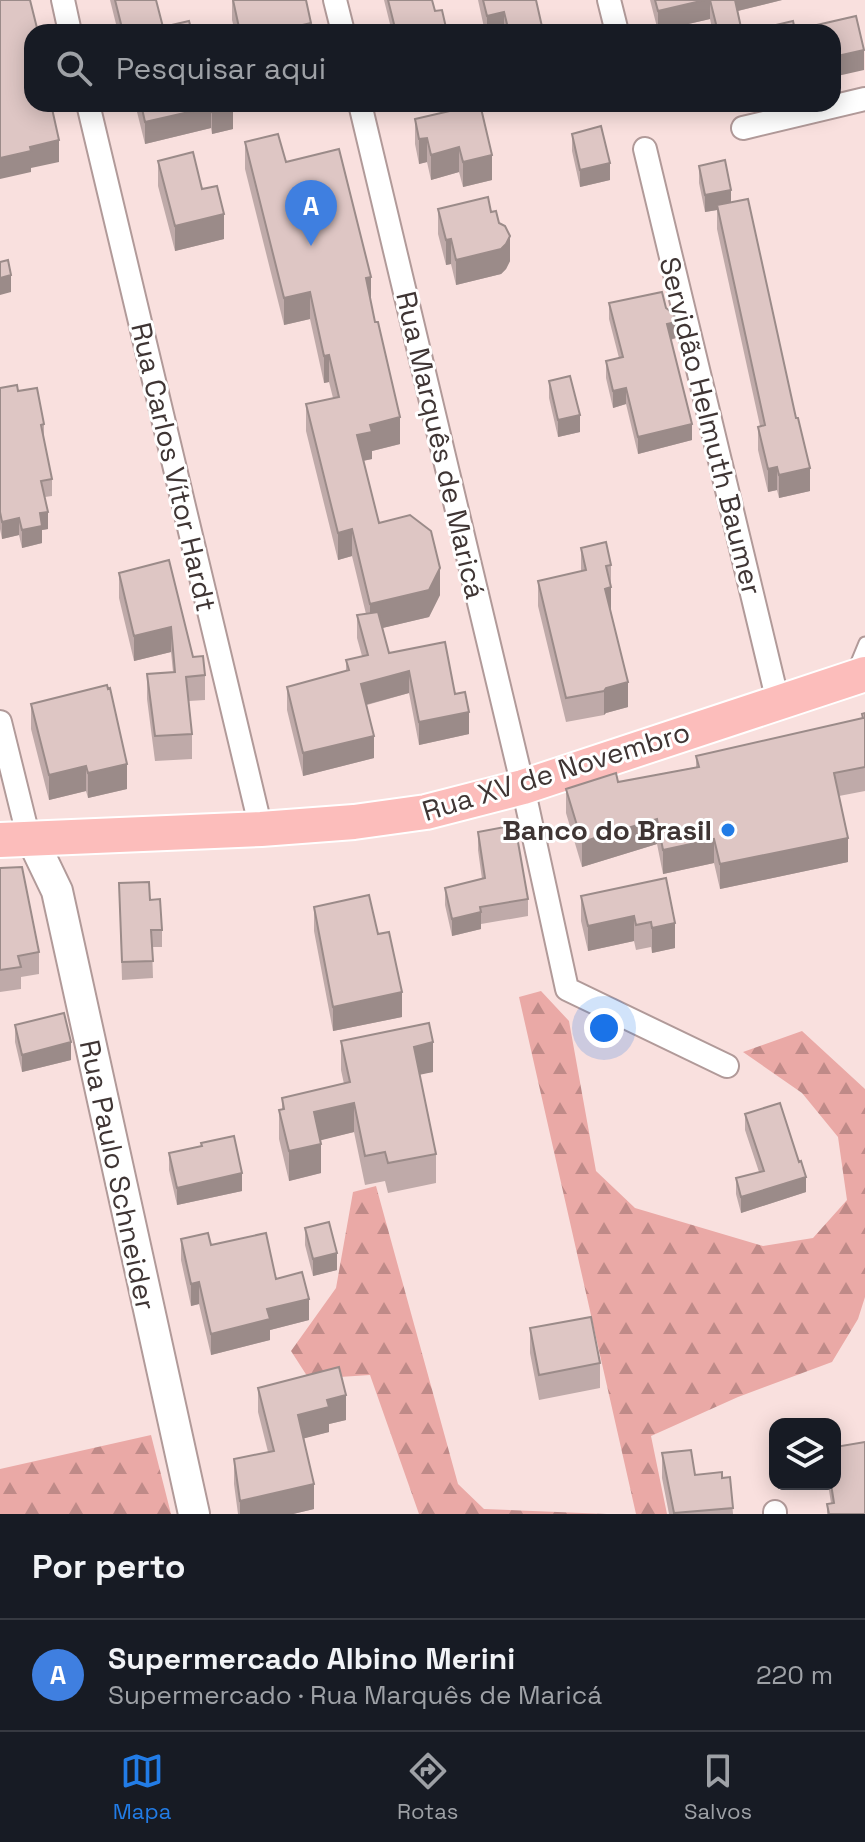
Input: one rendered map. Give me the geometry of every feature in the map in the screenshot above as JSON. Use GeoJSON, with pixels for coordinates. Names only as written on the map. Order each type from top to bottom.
{"type":"FeatureCollection","features":[{"type":"Feature","properties":{"kind":"main road","name":"Rua XV de Novembro"},"geometry":{"type":"LineString","coordinates":[[16,840],[261,829],[354,822],[426,812],[523,787],[857,677]]}},
{"type":"Feature","properties":{"kind":"street"},"geometry":{"type":"LineString","coordinates":[[63,0],[68,24]]}},
{"type":"Feature","properties":{"kind":"street"},"geometry":{"type":"LineString","coordinates":[[335,0],[341,24]]}},
{"type":"Feature","properties":{"kind":"street"},"geometry":{"type":"LineString","coordinates":[[609,0],[615,24]]}},
{"type":"Feature","properties":{"kind":"street"},"geometry":{"type":"LineString","coordinates":[[841,105],[865,99]]}},
{"type":"Feature","properties":{"kind":"street","name":"Rua Carlos Vítor Hardt"},"geometry":{"type":"LineString","coordinates":[[90,112],[261,829]]}},
{"type":"Feature","properties":{"kind":"street","name":"Rua Marquês de Maricá"},"geometry":{"type":"LineString","coordinates":[[362,112],[523,787],[567,989],[727,1066]]}},
{"type":"Feature","properties":{"kind":"street"},"geometry":{"type":"LineString","coordinates":[[743,128],[810,112]]}},
{"type":"Feature","properties":{"kind":"street","name":"Servidão Helmuth Baumer"},"geometry":{"type":"LineString","coordinates":[[645,149],[778,702]]}},
{"type":"Feature","properties":{"kind":"street"},"geometry":{"type":"LineString","coordinates":[[0,722],[25,823],[16,840]]}},
{"type":"Feature","properties":{"kind":"street","name":"Rua Paulo Schneider"},"geometry":{"type":"LineString","coordinates":[[16,840],[57,891],[194,1514]]}},
{"type":"Feature","properties":{"kind":"lane"},"geometry":{"type":"LineString","coordinates":[[857,677],[865,643]]}},
{"type":"Feature","properties":{"kind":"green space"},"geometry":{"type":"Polygon","coordinates":[[[541,991],[569,1021],[596,1171],[635,1208],[763,1246],[813,1238],[847,1200],[838,1137],[802,1093],[743,1052],[802,1031],[865,1089],[865,1297],[858,1319],[832,1362],[738,1397],[651,1436],[667,1514],[636,1514],[519,997],[541,991]]]}},
{"type":"Feature","properties":{"kind":"green space"},"geometry":{"type":"Polygon","coordinates":[[[376,1186],[458,1484],[484,1509],[607,1514],[419,1514],[370,1375],[309,1379],[291,1351],[336,1288],[353,1192],[376,1186]]]}},
{"type":"Feature","properties":{"kind":"green space"},"geometry":{"type":"Polygon","coordinates":[[[151,1435],[171,1514],[0,1514],[0,1469],[151,1435]]]}},
{"type":"Feature","properties":{"kind":"building"},"geometry":{"type":"Polygon","coordinates":[[[0,0],[30,0],[36,24],[24,24],[24,112],[53,112],[59,140],[0,158],[0,0]]]}},
{"type":"Feature","properties":{"kind":"building"},"geometry":{"type":"Polygon","coordinates":[[[115,0],[156,0],[162,24],[121,24],[115,0]]]}},
{"type":"Feature","properties":{"kind":"building"},"geometry":{"type":"Polygon","coordinates":[[[233,0],[306,0],[311,23],[307,24],[238,24],[233,0]]]}},
{"type":"Feature","properties":{"kind":"building"},"geometry":{"type":"Polygon","coordinates":[[[388,0],[432,0],[435,11],[442,10],[445,24],[394,24],[388,0]]]}},
{"type":"Feature","properties":{"kind":"building"},"geometry":{"type":"Polygon","coordinates":[[[483,0],[536,0],[541,24],[507,24],[504,12],[487,16],[483,0]]]}},
{"type":"Feature","properties":{"kind":"building"},"geometry":{"type":"Polygon","coordinates":[[[655,0],[705,0],[658,11],[655,0]]]}},
{"type":"Feature","properties":{"kind":"building"},"geometry":{"type":"Polygon","coordinates":[[[710,0],[735,0],[740,24],[716,24],[710,0]]]}},
{"type":"Feature","properties":{"kind":"building"},"geometry":{"type":"Polygon","coordinates":[[[856,16],[864,50],[841,55],[841,24],[821,24],[856,16]]]}},
{"type":"Feature","properties":{"kind":"building"},"geometry":{"type":"Polygon","coordinates":[[[143,112],[189,112],[145,122],[143,112]]]}},
{"type":"Feature","properties":{"kind":"building"},"geometry":{"type":"Polygon","coordinates":[[[445,112],[482,112],[492,155],[463,162],[459,147],[431,155],[427,138],[419,139],[415,119],[445,112]]]}},
{"type":"Feature","properties":{"kind":"building"},"geometry":{"type":"Polygon","coordinates":[[[601,126],[610,163],[580,170],[572,134],[601,126]]]}},
{"type":"Feature","properties":{"kind":"building"},"geometry":{"type":"Polygon","coordinates":[[[278,134],[286,162],[339,149],[371,277],[366,278],[375,322],[378,322],[400,417],[370,425],[372,432],[357,435],[379,523],[410,515],[431,531],[440,568],[429,590],[370,604],[352,529],[338,533],[306,404],[339,397],[329,355],[324,356],[310,292],[284,298],[245,142],[278,134]]]}},
{"type":"Feature","properties":{"kind":"building"},"geometry":{"type":"Polygon","coordinates":[[[193,152],[202,189],[217,186],[224,214],[175,226],[158,161],[193,152]]]}},
{"type":"Feature","properties":{"kind":"building"},"geometry":{"type":"Polygon","coordinates":[[[725,160],[731,190],[705,195],[699,166],[725,160]]]}},
{"type":"Feature","properties":{"kind":"building"},"geometry":{"type":"Polygon","coordinates":[[[488,197],[491,212],[496,211],[499,223],[505,226],[510,236],[506,244],[501,249],[456,260],[451,239],[446,240],[438,209],[488,197]]]}},
{"type":"Feature","properties":{"kind":"building"},"geometry":{"type":"Polygon","coordinates":[[[748,199],[796,418],[810,468],[779,475],[777,467],[768,469],[758,427],[765,425],[717,205],[748,199]]]}},
{"type":"Feature","properties":{"kind":"building"},"geometry":{"type":"Polygon","coordinates":[[[8,260],[11,275],[0,278],[0,262],[8,260]]]}},
{"type":"Feature","properties":{"kind":"building"},"geometry":{"type":"Polygon","coordinates":[[[662,292],[666,308],[674,314],[676,322],[667,324],[692,424],[638,437],[626,388],[613,391],[606,361],[623,357],[609,303],[662,292]]]}},
{"type":"Feature","properties":{"kind":"building"},"geometry":{"type":"Polygon","coordinates":[[[570,376],[580,415],[558,420],[549,381],[570,376]]]}},
{"type":"Feature","properties":{"kind":"building"},"geometry":{"type":"Polygon","coordinates":[[[17,385],[18,391],[37,388],[52,479],[41,481],[48,512],[40,513],[42,526],[22,530],[19,518],[2,522],[0,512],[0,388],[17,385]]]}},
{"type":"Feature","properties":{"kind":"building"},"geometry":{"type":"Polygon","coordinates":[[[606,542],[611,565],[606,566],[611,587],[605,589],[628,682],[604,691],[566,698],[538,581],[586,570],[581,548],[606,542]]]}},
{"type":"Feature","properties":{"kind":"building"},"geometry":{"type":"Polygon","coordinates":[[[169,560],[193,657],[203,656],[205,675],[186,677],[192,734],[155,736],[147,674],[175,672],[171,627],[134,636],[119,573],[169,560]]]}},
{"type":"Feature","properties":{"kind":"building"},"geometry":{"type":"Polygon","coordinates":[[[378,612],[389,653],[445,642],[455,694],[465,692],[469,712],[419,722],[409,671],[361,684],[374,736],[303,753],[287,687],[349,670],[346,660],[368,655],[357,615],[378,612]]]}},
{"type":"Feature","properties":{"kind":"building"},"geometry":{"type":"Polygon","coordinates":[[[107,685],[127,764],[88,773],[86,766],[49,775],[31,704],[107,685]]]}},
{"type":"Feature","properties":{"kind":"building"},"geometry":{"type":"Polygon","coordinates":[[[865,713],[865,767],[834,773],[848,838],[720,864],[714,839],[663,850],[657,819],[582,842],[566,789],[616,773],[618,782],[699,767],[696,756],[863,718],[862,714],[865,713]]]}},
{"type":"Feature","properties":{"kind":"building"},"geometry":{"type":"Polygon","coordinates":[[[515,825],[528,899],[480,907],[481,912],[452,919],[445,888],[485,878],[478,832],[515,825]]]}},
{"type":"Feature","properties":{"kind":"building"},"geometry":{"type":"Polygon","coordinates":[[[22,867],[39,952],[18,956],[21,967],[0,970],[0,868],[22,867]]]}},
{"type":"Feature","properties":{"kind":"building"},"geometry":{"type":"Polygon","coordinates":[[[666,878],[675,923],[652,928],[651,922],[636,925],[634,916],[588,926],[581,896],[666,878]]]}},
{"type":"Feature","properties":{"kind":"building"},"geometry":{"type":"Polygon","coordinates":[[[149,882],[150,900],[160,899],[162,930],[151,930],[153,961],[122,962],[119,883],[149,882]]]}},
{"type":"Feature","properties":{"kind":"building"},"geometry":{"type":"Polygon","coordinates":[[[369,895],[378,934],[389,932],[402,992],[333,1007],[314,907],[369,895]]]}},
{"type":"Feature","properties":{"kind":"building"},"geometry":{"type":"Polygon","coordinates":[[[64,1013],[71,1042],[22,1055],[15,1025],[64,1013]]]}},
{"type":"Feature","properties":{"kind":"building"},"geometry":{"type":"Polygon","coordinates":[[[429,1023],[433,1042],[414,1047],[436,1154],[388,1163],[385,1152],[365,1156],[354,1103],[314,1112],[321,1144],[289,1151],[279,1110],[284,1109],[282,1098],[350,1082],[341,1041],[429,1023]]]}},
{"type":"Feature","properties":{"kind":"building"},"geometry":{"type":"Polygon","coordinates":[[[780,1103],[806,1177],[741,1197],[736,1178],[764,1171],[745,1114],[780,1103]]]}},
{"type":"Feature","properties":{"kind":"building"},"geometry":{"type":"Polygon","coordinates":[[[234,1136],[242,1173],[177,1188],[169,1153],[234,1136]]]}},
{"type":"Feature","properties":{"kind":"building"},"geometry":{"type":"Polygon","coordinates":[[[329,1222],[337,1253],[313,1259],[305,1228],[329,1222]]]}},
{"type":"Feature","properties":{"kind":"building"},"geometry":{"type":"Polygon","coordinates":[[[208,1233],[211,1245],[266,1233],[276,1279],[302,1272],[309,1299],[267,1309],[270,1319],[211,1334],[199,1282],[191,1284],[181,1239],[208,1233]]]}},
{"type":"Feature","properties":{"kind":"building"},"geometry":{"type":"Polygon","coordinates":[[[591,1317],[600,1363],[539,1375],[530,1328],[591,1317]]]}},
{"type":"Feature","properties":{"kind":"building"},"geometry":{"type":"Polygon","coordinates":[[[339,1367],[346,1395],[327,1400],[329,1407],[298,1415],[314,1484],[240,1501],[234,1459],[274,1451],[258,1388],[339,1367]]]}},
{"type":"Feature","properties":{"kind":"building"},"geometry":{"type":"Polygon","coordinates":[[[865,1442],[865,1514],[829,1514],[827,1504],[834,1503],[832,1490],[841,1490],[841,1446],[865,1442]]]}},
{"type":"Feature","properties":{"kind":"building"},"geometry":{"type":"Polygon","coordinates":[[[691,1450],[695,1475],[722,1472],[722,1478],[730,1477],[733,1508],[674,1513],[662,1453],[691,1450]]]}},
{"type":"Feature","properties":{"kind":"place","name":"Supermercado Albino Merini"},"geometry":{"type":"Point","coordinates":[311,246]}},
{"type":"Feature","properties":{"kind":"place","name":"Banco do Brasil"},"geometry":{"type":"Point","coordinates":[728,830]}}]}
